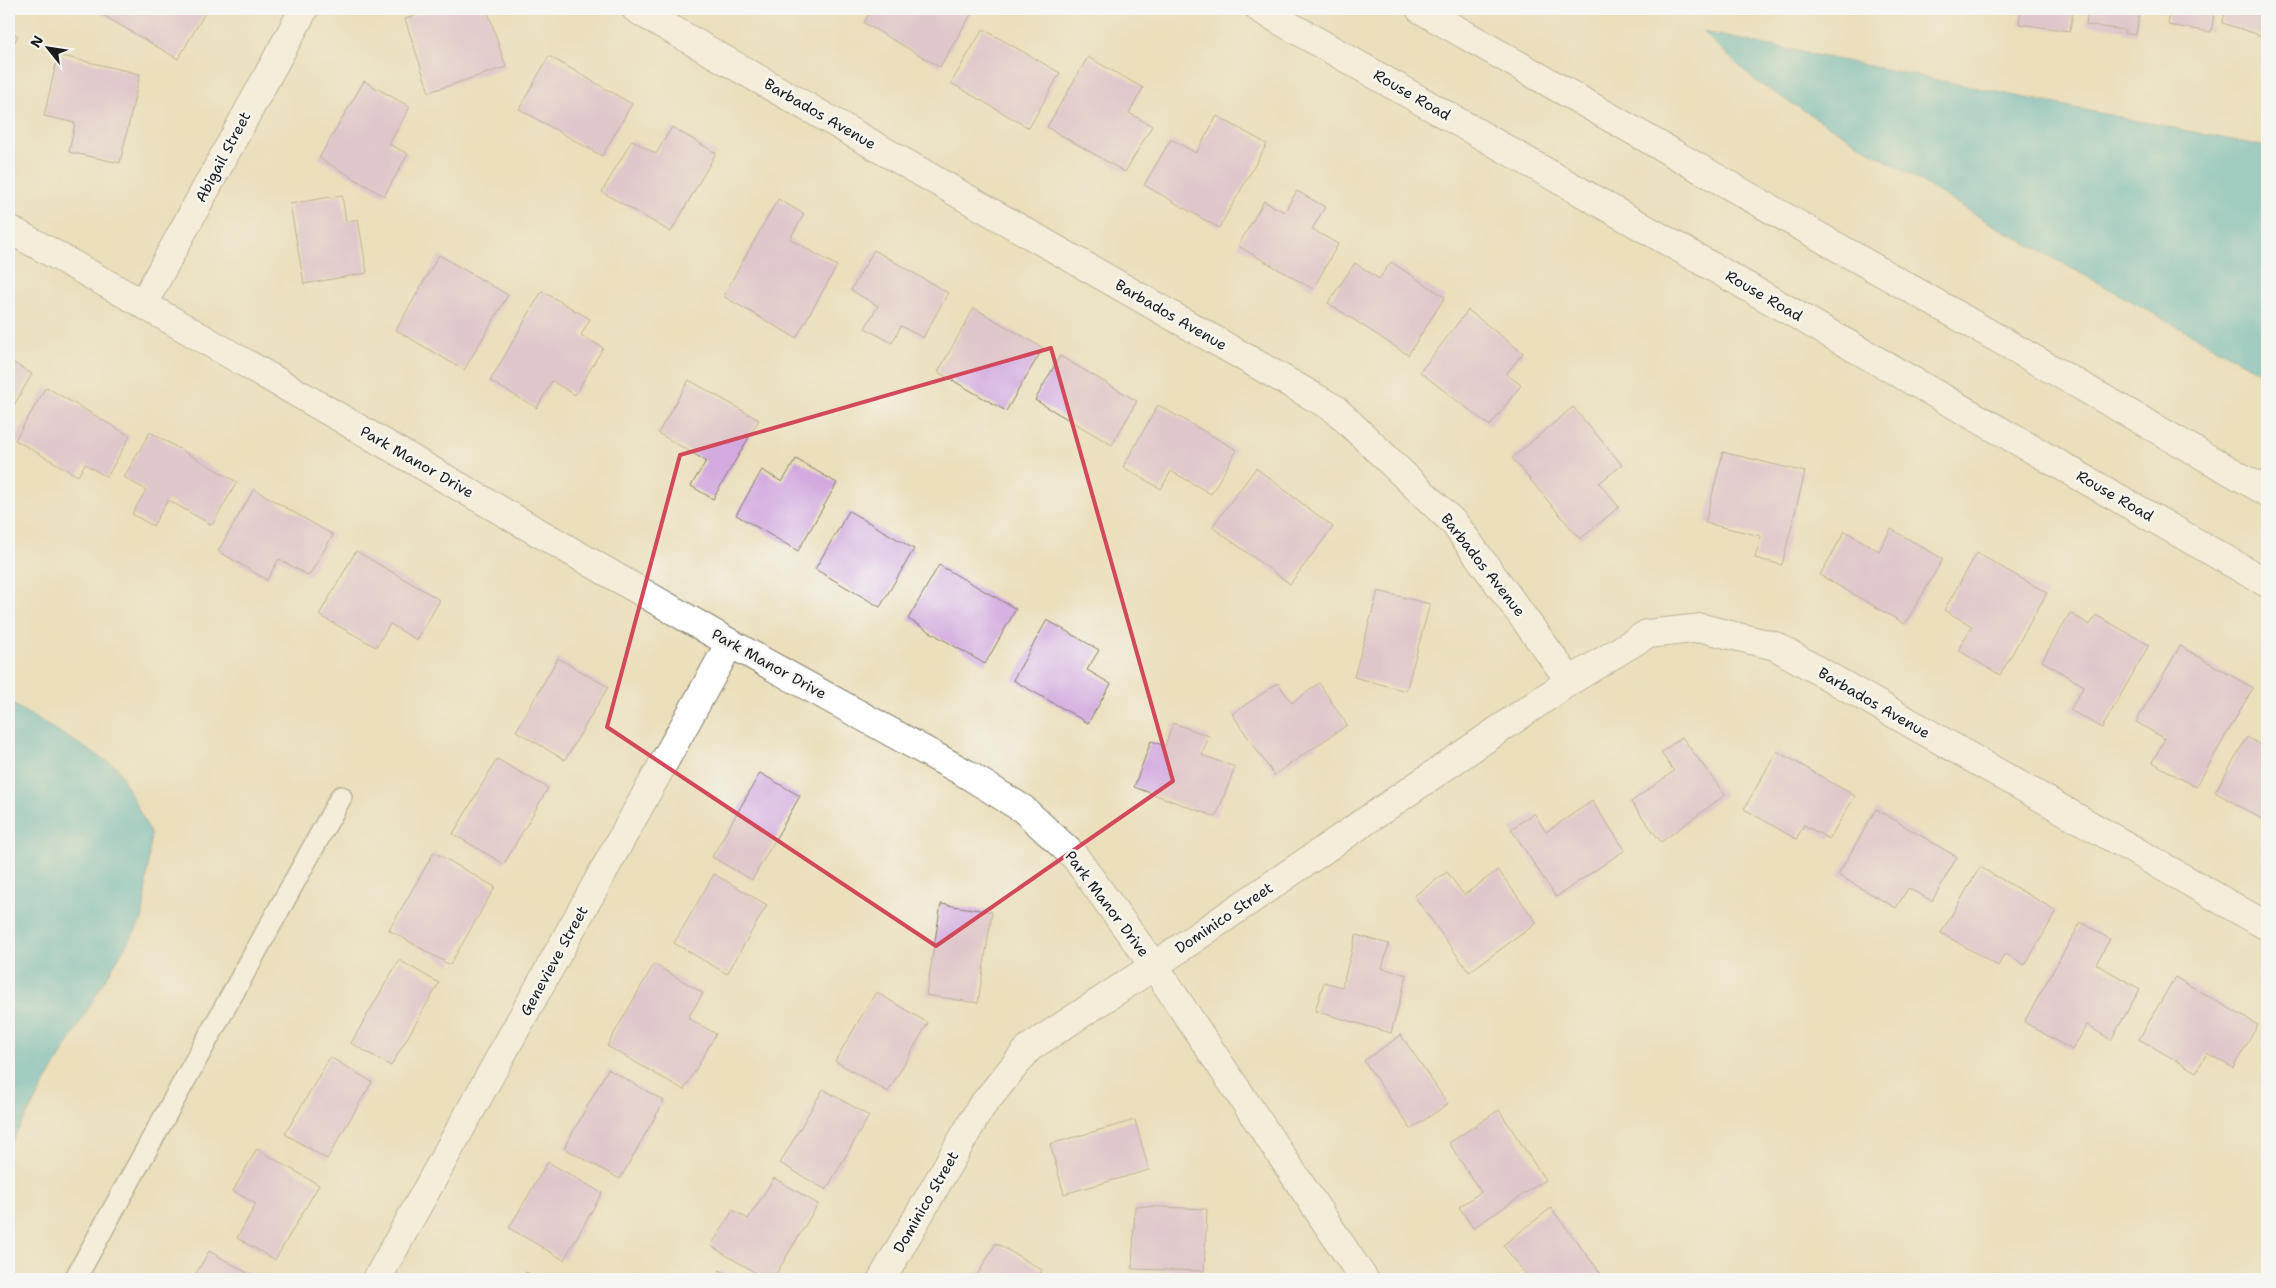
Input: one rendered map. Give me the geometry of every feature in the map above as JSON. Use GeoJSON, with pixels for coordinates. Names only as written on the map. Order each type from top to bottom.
{"type":"FeatureCollection","features":[{"type":"Feature","properties":{"kind":"street","name":"Abigail Street"},"geometry":{"type":"LineString","coordinates":[[143,304],[304,9]]}},
{"type":"Feature","properties":{"kind":"street","name":"Barbados Avenue"},"geometry":{"type":"LineString","coordinates":[[636,9],[1335,409],[1454,523],[1570,681],[1647,634],[1702,628],[1775,646],[2267,926]]}},
{"type":"Feature","properties":{"kind":"street","name":"Rouse Road"},"geometry":{"type":"LineString","coordinates":[[1260,9],[2267,583]]}},
{"type":"Feature","properties":{"kind":"street"},"geometry":{"type":"LineString","coordinates":[[1420,9],[2267,492]]}},
{"type":"Feature","properties":{"kind":"street","name":"Park Manor Drive"},"geometry":{"type":"LineString","coordinates":[[9,229],[143,304],[730,643],[1023,808],[1075,857],[1154,966],[1364,1279]]}},
{"type":"Feature","properties":{"kind":"street","name":"Genevieve Street"},"geometry":{"type":"LineString","coordinates":[[377,1279],[730,643]]}},
{"type":"Feature","properties":{"kind":"street","name":"Dominico Street"},"geometry":{"type":"LineString","coordinates":[[882,1279],[981,1107],[1029,1048],[1154,966],[1570,681]]}},
{"type":"Feature","properties":{"kind":"lane"},"geometry":{"type":"LineString","coordinates":[[75,1279],[340,797]]}},
{"type":"Feature","properties":{"kind":"highlighted area"},"geometry":{"type":"Polygon","coordinates":[[[1051,348],[1173,781],[936,946],[607,727],[680,455],[1051,348]]]}},
{"type":"Feature","properties":{"kind":"water"},"geometry":{"type":"Polygon","coordinates":[[[1703,32],[2267,147],[2267,376],[1986,221],[1755,81],[1703,32]]]}},
{"type":"Feature","properties":{"kind":"water"},"geometry":{"type":"Polygon","coordinates":[[[9,702],[117,767],[151,834],[143,918],[100,988],[9,1146],[9,702]]]}},
{"type":"Feature","properties":{"kind":"building"},"geometry":{"type":"Polygon","coordinates":[[[95,9],[197,9],[205,13],[178,59],[95,9]]]}},
{"type":"Feature","properties":{"kind":"building"},"geometry":{"type":"Polygon","coordinates":[[[436,9],[487,9],[506,67],[429,92],[405,19],[436,9]]]}},
{"type":"Feature","properties":{"kind":"building"},"geometry":{"type":"Polygon","coordinates":[[[872,9],[974,9],[940,67],[864,23],[872,9]]]}},
{"type":"Feature","properties":{"kind":"building"},"geometry":{"type":"Polygon","coordinates":[[[2021,9],[2073,9],[2070,31],[2019,24],[2021,9]]]}},
{"type":"Feature","properties":{"kind":"building"},"geometry":{"type":"Polygon","coordinates":[[[2088,9],[2140,9],[2136,35],[2124,33],[2125,30],[2086,25],[2088,9]]]}},
{"type":"Feature","properties":{"kind":"building"},"geometry":{"type":"Polygon","coordinates":[[[2170,9],[2215,9],[2211,32],[2168,25],[2170,9]]]}},
{"type":"Feature","properties":{"kind":"building"},"geometry":{"type":"Polygon","coordinates":[[[2227,9],[2267,9],[2267,21],[2263,36],[2222,23],[2227,9]]]}},
{"type":"Feature","properties":{"kind":"building"},"geometry":{"type":"Polygon","coordinates":[[[983,29],[1060,73],[1029,128],[951,83],[983,29]]]}},
{"type":"Feature","properties":{"kind":"building"},"geometry":{"type":"Polygon","coordinates":[[[9,31],[18,36],[9,52],[9,31]]]}},
{"type":"Feature","properties":{"kind":"building"},"geometry":{"type":"Polygon","coordinates":[[[58,55],[140,74],[120,163],[69,152],[75,123],[44,116],[58,55]]]}},
{"type":"Feature","properties":{"kind":"building"},"geometry":{"type":"Polygon","coordinates":[[[549,56],[632,104],[602,156],[519,109],[549,56]]]}},
{"type":"Feature","properties":{"kind":"building"},"geometry":{"type":"Polygon","coordinates":[[[1088,57],[1143,88],[1129,113],[1152,126],[1125,172],[1047,127],[1088,57]]]}},
{"type":"Feature","properties":{"kind":"building"},"geometry":{"type":"Polygon","coordinates":[[[364,81],[410,107],[389,144],[408,154],[384,196],[319,158],[364,81]]]}},
{"type":"Feature","properties":{"kind":"building"},"geometry":{"type":"Polygon","coordinates":[[[1217,116],[1267,144],[1219,228],[1144,185],[1171,139],[1196,153],[1217,116]]]}},
{"type":"Feature","properties":{"kind":"building"},"geometry":{"type":"Polygon","coordinates":[[[672,127],[716,153],[671,232],[602,192],[632,140],[656,154],[672,127]]]}},
{"type":"Feature","properties":{"kind":"building"},"geometry":{"type":"Polygon","coordinates":[[[1297,191],[1325,207],[1312,229],[1338,244],[1313,289],[1238,246],[1264,201],[1284,212],[1297,191]]]}},
{"type":"Feature","properties":{"kind":"building"},"geometry":{"type":"Polygon","coordinates":[[[342,195],[346,222],[358,219],[367,273],[304,284],[290,204],[342,195]]]}},
{"type":"Feature","properties":{"kind":"building"},"geometry":{"type":"Polygon","coordinates":[[[778,199],[804,214],[790,239],[837,266],[796,338],[723,296],[778,199]]]}},
{"type":"Feature","properties":{"kind":"building"},"geometry":{"type":"Polygon","coordinates":[[[874,250],[948,293],[923,338],[901,326],[892,343],[865,328],[878,306],[851,290],[874,250]]]}},
{"type":"Feature","properties":{"kind":"building"},"geometry":{"type":"Polygon","coordinates":[[[439,255],[508,295],[464,370],[396,330],[439,255]]]}},
{"type":"Feature","properties":{"kind":"building"},"geometry":{"type":"Polygon","coordinates":[[[1391,262],[1445,297],[1408,355],[1328,303],[1355,263],[1379,279],[1391,262]]]}},
{"type":"Feature","properties":{"kind":"building"},"geometry":{"type":"Polygon","coordinates":[[[542,291],[590,319],[581,335],[603,348],[575,395],[552,381],[537,408],[490,381],[542,291]]]}},
{"type":"Feature","properties":{"kind":"building"},"geometry":{"type":"Polygon","coordinates":[[[974,308],[1043,348],[1006,411],[938,372],[974,308]]]}},
{"type":"Feature","properties":{"kind":"building"},"geometry":{"type":"Polygon","coordinates":[[[1468,310],[1523,353],[1506,374],[1521,385],[1490,426],[1420,372],[1468,310]]]}},
{"type":"Feature","properties":{"kind":"building"},"geometry":{"type":"Polygon","coordinates":[[[1060,356],[1137,401],[1112,445],[1035,400],[1060,356]]]}},
{"type":"Feature","properties":{"kind":"building"},"geometry":{"type":"Polygon","coordinates":[[[9,360],[32,374],[9,414],[9,360]]]}},
{"type":"Feature","properties":{"kind":"building"},"geometry":{"type":"Polygon","coordinates":[[[689,380],[759,420],[713,499],[691,486],[706,461],[658,433],[689,380]]]}},
{"type":"Feature","properties":{"kind":"building"},"geometry":{"type":"Polygon","coordinates":[[[46,387],[130,436],[107,477],[85,464],[78,476],[15,440],[46,387]]]}},
{"type":"Feature","properties":{"kind":"building"},"geometry":{"type":"Polygon","coordinates":[[[1158,405],[1237,450],[1211,494],[1171,471],[1161,489],[1123,467],[1158,405]]]}},
{"type":"Feature","properties":{"kind":"building"},"geometry":{"type":"Polygon","coordinates":[[[1573,407],[1622,465],[1599,483],[1619,507],[1580,539],[1512,458],[1573,407]]]}},
{"type":"Feature","properties":{"kind":"building"},"geometry":{"type":"Polygon","coordinates":[[[150,432],[237,482],[212,525],[168,500],[153,526],[132,514],[146,490],[124,477],[150,432]]]}},
{"type":"Feature","properties":{"kind":"building"},"geometry":{"type":"Polygon","coordinates":[[[1723,452],[1805,472],[1782,565],[1755,558],[1761,536],[1705,523],[1723,452]]]}},
{"type":"Feature","properties":{"kind":"building"},"geometry":{"type":"Polygon","coordinates":[[[796,459],[837,483],[798,551],[736,515],[762,470],[782,482],[796,459]]]}},
{"type":"Feature","properties":{"kind":"building"},"geometry":{"type":"Polygon","coordinates":[[[1256,468],[1333,527],[1290,584],[1212,527],[1256,468]]]}},
{"type":"Feature","properties":{"kind":"building"},"geometry":{"type":"Polygon","coordinates":[[[254,489],[333,535],[309,576],[279,559],[267,580],[218,551],[254,489]]]}},
{"type":"Feature","properties":{"kind":"building"},"geometry":{"type":"Polygon","coordinates":[[[849,511],[914,549],[880,607],[815,569],[849,511]]]}},
{"type":"Feature","properties":{"kind":"building"},"geometry":{"type":"Polygon","coordinates":[[[1891,529],[1943,559],[1905,624],[1820,575],[1845,531],[1879,551],[1891,529]]]}},
{"type":"Feature","properties":{"kind":"building"},"geometry":{"type":"Polygon","coordinates":[[[356,551],[440,600],[417,640],[390,624],[376,647],[319,615],[356,551]]]}},
{"type":"Feature","properties":{"kind":"building"},"geometry":{"type":"Polygon","coordinates":[[[1977,553],[2047,593],[2000,675],[1958,650],[1972,626],[1944,610],[1977,553]]]}},
{"type":"Feature","properties":{"kind":"building"},"geometry":{"type":"Polygon","coordinates":[[[939,565],[1016,609],[985,664],[908,619],[939,565]]]}},
{"type":"Feature","properties":{"kind":"building"},"geometry":{"type":"Polygon","coordinates":[[[1378,591],[1430,604],[1406,691],[1354,677],[1378,591]]]}},
{"type":"Feature","properties":{"kind":"building"},"geometry":{"type":"Polygon","coordinates":[[[2070,613],[2090,625],[2096,615],[2149,645],[2102,728],[2070,710],[2084,686],[2042,661],[2070,613]]]}},
{"type":"Feature","properties":{"kind":"building"},"geometry":{"type":"Polygon","coordinates":[[[1047,620],[1099,650],[1087,670],[1111,684],[1088,723],[1013,680],[1047,620]]]}},
{"type":"Feature","properties":{"kind":"building"},"geometry":{"type":"Polygon","coordinates":[[[2180,646],[2253,688],[2196,787],[2152,762],[2165,739],[2136,722],[2180,646]]]}},
{"type":"Feature","properties":{"kind":"building"},"geometry":{"type":"Polygon","coordinates":[[[558,658],[608,687],[565,760],[516,731],[558,658]]]}},
{"type":"Feature","properties":{"kind":"building"},"geometry":{"type":"Polygon","coordinates":[[[1278,683],[1292,703],[1319,683],[1347,725],[1274,775],[1232,714],[1278,683]]]}},
{"type":"Feature","properties":{"kind":"building"},"geometry":{"type":"Polygon","coordinates":[[[1173,723],[1209,736],[1202,755],[1235,767],[1216,817],[1134,787],[1151,741],[1165,746],[1173,723]]]}},
{"type":"Feature","properties":{"kind":"building"},"geometry":{"type":"Polygon","coordinates":[[[1682,737],[1725,795],[1661,842],[1631,802],[1674,771],[1661,753],[1682,737]]]}},
{"type":"Feature","properties":{"kind":"building"},"geometry":{"type":"Polygon","coordinates":[[[2247,737],[2267,749],[2267,822],[2215,792],[2247,737]]]}},
{"type":"Feature","properties":{"kind":"building"},"geometry":{"type":"Polygon","coordinates":[[[1777,751],[1855,796],[1829,839],[1804,825],[1796,839],[1744,809],[1777,751]]]}},
{"type":"Feature","properties":{"kind":"building"},"geometry":{"type":"Polygon","coordinates":[[[497,759],[548,788],[504,864],[453,834],[497,759]]]}},
{"type":"Feature","properties":{"kind":"building"},"geometry":{"type":"Polygon","coordinates":[[[760,773],[800,796],[752,880],[712,857],[760,773]]]}},
{"type":"Feature","properties":{"kind":"building"},"geometry":{"type":"Polygon","coordinates":[[[1592,801],[1625,850],[1556,897],[1511,829],[1534,813],[1546,832],[1592,801]]]}},
{"type":"Feature","properties":{"kind":"building"},"geometry":{"type":"Polygon","coordinates":[[[1876,809],[1957,857],[1932,901],[1908,888],[1896,908],[1838,875],[1876,809]]]}},
{"type":"Feature","properties":{"kind":"building"},"geometry":{"type":"Polygon","coordinates":[[[434,852],[495,887],[450,965],[389,930],[434,852]]]}},
{"type":"Feature","properties":{"kind":"building"},"geometry":{"type":"Polygon","coordinates":[[[1980,867],[2057,911],[2025,965],[2005,953],[1998,966],[1941,933],[1980,867]]]}},
{"type":"Feature","properties":{"kind":"building"},"geometry":{"type":"Polygon","coordinates":[[[1498,870],[1537,923],[1469,972],[1414,896],[1447,872],[1464,895],[1498,870]]]}},
{"type":"Feature","properties":{"kind":"building"},"geometry":{"type":"Polygon","coordinates":[[[714,874],[767,905],[727,974],[674,943],[714,874]]]}},
{"type":"Feature","properties":{"kind":"building"},"geometry":{"type":"Polygon","coordinates":[[[941,904],[992,912],[978,1003],[926,995],[941,904]]]}},
{"type":"Feature","properties":{"kind":"building"},"geometry":{"type":"Polygon","coordinates":[[[2081,922],[2110,939],[2096,964],[2140,989],[2111,1040],[2087,1025],[2072,1050],[2024,1022],[2081,922]]]}},
{"type":"Feature","properties":{"kind":"building"},"geometry":{"type":"Polygon","coordinates":[[[1356,935],[1389,944],[1382,968],[1407,975],[1391,1033],[1315,1011],[1324,982],[1342,987],[1356,935]]]}},
{"type":"Feature","properties":{"kind":"building"},"geometry":{"type":"Polygon","coordinates":[[[399,960],[439,983],[391,1066],[351,1043],[399,960]]]}},
{"type":"Feature","properties":{"kind":"building"},"geometry":{"type":"Polygon","coordinates":[[[654,964],[703,993],[688,1018],[716,1034],[684,1090],[607,1046],[654,964]]]}},
{"type":"Feature","properties":{"kind":"building"},"geometry":{"type":"Polygon","coordinates":[[[2175,977],[2258,1025],[2233,1068],[2207,1053],[2196,1072],[2139,1039],[2175,977]]]}},
{"type":"Feature","properties":{"kind":"building"},"geometry":{"type":"Polygon","coordinates":[[[876,992],[928,1023],[888,1092],[835,1061],[876,992]]]}},
{"type":"Feature","properties":{"kind":"building"},"geometry":{"type":"Polygon","coordinates":[[[1401,1035],[1448,1104],[1411,1129],[1364,1061],[1401,1035]]]}},
{"type":"Feature","properties":{"kind":"building"},"geometry":{"type":"Polygon","coordinates":[[[330,1057],[372,1082],[327,1159],[285,1134],[330,1057]]]}},
{"type":"Feature","properties":{"kind":"building"},"geometry":{"type":"Polygon","coordinates":[[[608,1069],[664,1101],[620,1179],[564,1148],[608,1069]]]}},
{"type":"Feature","properties":{"kind":"building"},"geometry":{"type":"Polygon","coordinates":[[[823,1089],[869,1116],[826,1190],[780,1163],[823,1089]]]}},
{"type":"Feature","properties":{"kind":"building"},"geometry":{"type":"Polygon","coordinates":[[[1499,1110],[1545,1180],[1473,1228],[1459,1207],[1481,1192],[1449,1143],[1499,1110]]]}},
{"type":"Feature","properties":{"kind":"building"},"geometry":{"type":"Polygon","coordinates":[[[1135,1120],[1149,1170],[1064,1194],[1050,1144],[1135,1120]]]}},
{"type":"Feature","properties":{"kind":"building"},"geometry":{"type":"Polygon","coordinates":[[[257,1149],[319,1185],[275,1260],[237,1238],[256,1204],[233,1191],[257,1149]]]}},
{"type":"Feature","properties":{"kind":"building"},"geometry":{"type":"Polygon","coordinates":[[[548,1162],[602,1193],[564,1260],[509,1228],[548,1162]]]}},
{"type":"Feature","properties":{"kind":"building"},"geometry":{"type":"Polygon","coordinates":[[[774,1178],[818,1204],[773,1279],[766,1279],[711,1246],[733,1210],[748,1219],[774,1178]]]}},
{"type":"Feature","properties":{"kind":"building"},"geometry":{"type":"Polygon","coordinates":[[[1135,1206],[1207,1209],[1204,1271],[1132,1269],[1135,1206]]]}},
{"type":"Feature","properties":{"kind":"building"},"geometry":{"type":"Polygon","coordinates":[[[1551,1208],[1602,1275],[1596,1279],[1529,1279],[1503,1245],[1551,1208]]]}},
{"type":"Feature","properties":{"kind":"building"},"geometry":{"type":"Polygon","coordinates":[[[996,1243],[1042,1270],[1037,1279],[975,1279],[996,1243]]]}},
{"type":"Feature","properties":{"kind":"building"},"geometry":{"type":"Polygon","coordinates":[[[209,1251],[258,1279],[193,1279],[209,1251]]]}},
{"type":"Feature","properties":{"kind":"building"},"geometry":{"type":"Polygon","coordinates":[[[720,1270],[735,1279],[715,1279],[720,1270]]]}},
{"type":"Feature","properties":{"kind":"building"},"geometry":{"type":"Polygon","coordinates":[[[526,1272],[538,1279],[522,1279],[526,1272]]]}}]}
